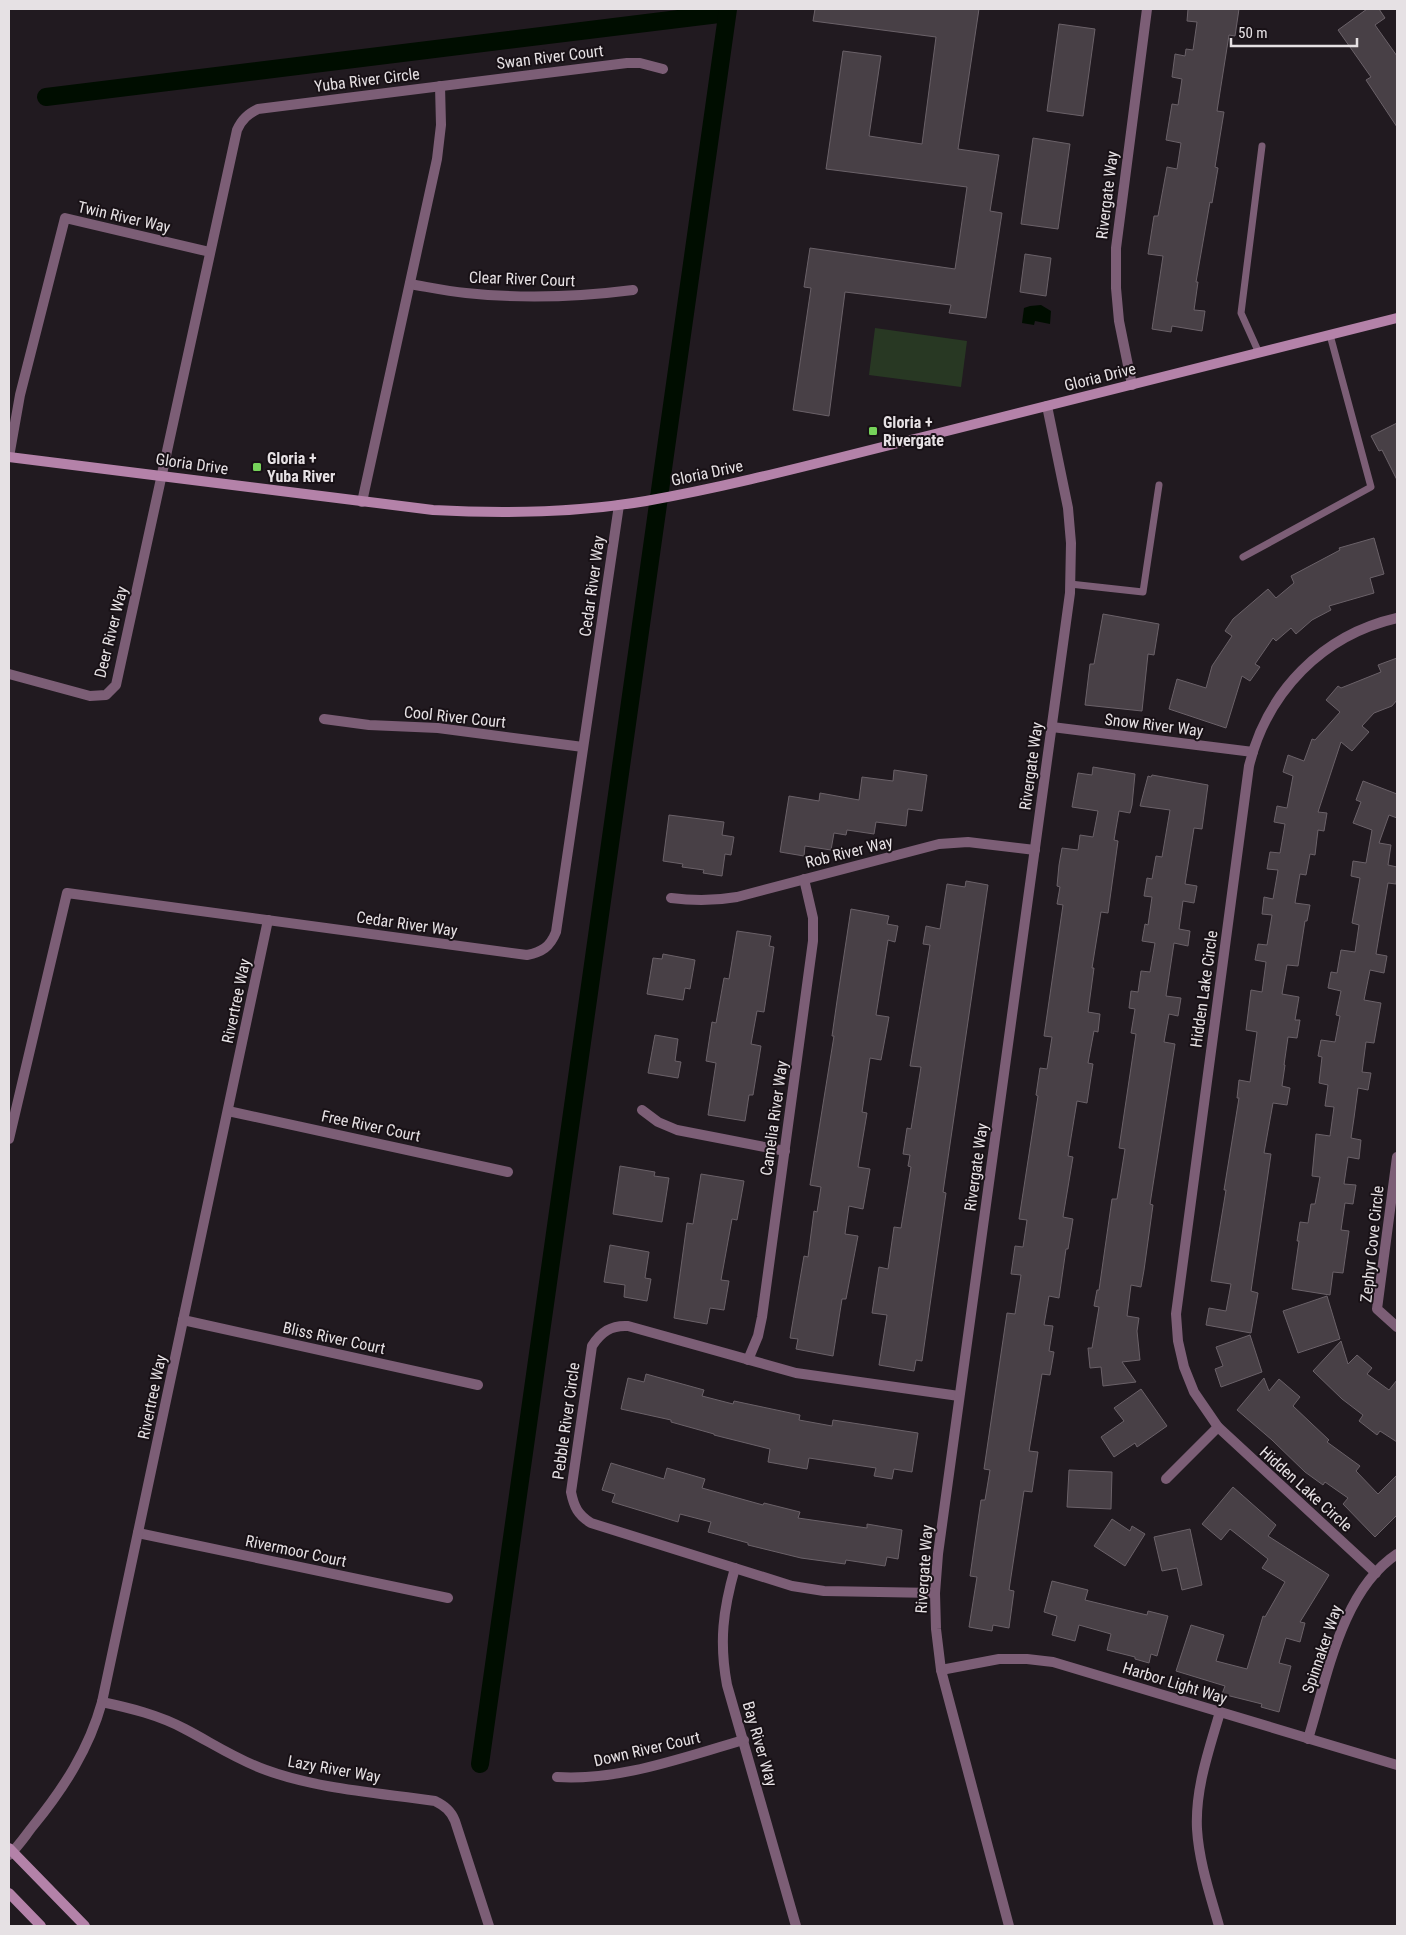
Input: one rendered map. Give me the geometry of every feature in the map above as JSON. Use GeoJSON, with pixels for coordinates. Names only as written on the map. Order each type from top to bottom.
{"type":"FeatureCollection","features":[{"type":"Feature","properties":{"kind":"street","name":"Rivergate Way"},"geometry":{"type":"LineString","coordinates":[[1132,385],[1119,321],[1116,288],[1116,248],[1147,9]]}},
{"type":"Feature","properties":{"kind":"street","name":"Swan River Court"},"geometry":{"type":"LineString","coordinates":[[440,86],[627,63],[640,63],[663,69]]}},
{"type":"Feature","properties":{"kind":"street","name":"Yuba River Circle"},"geometry":{"type":"LineString","coordinates":[[162,475],[240,122],[247,114],[258,109],[440,86],[441,125],[437,160],[362,502]]}},
{"type":"Feature","properties":{"kind":"street","name":"Twin River Way"},"geometry":{"type":"LineString","coordinates":[[9,457],[20,394],[65,218],[210,252]]}},
{"type":"Feature","properties":{"kind":"street","name":"Clear River Court"},"geometry":{"type":"LineString","coordinates":[[410,284],[465,293],[518,297],[594,295],[634,290]]}},
{"type":"Feature","properties":{"kind":"street","name":"Gloria Drive"},"geometry":{"type":"LineString","coordinates":[[9,457],[433,510],[477,513],[543,512],[619,505],[681,494],[803,467],[1397,318]]}},
{"type":"Feature","properties":{"kind":"street","name":"Rivergate Way"},"geometry":{"type":"LineString","coordinates":[[1010,1926],[941,1670],[936,1629],[935,1593],[938,1554],[959,1396],[1052,727],[1070,584],[1071,543],[1068,508],[1046,406]]}},
{"type":"Feature","properties":{"kind":"street","name":"Deer River Way"},"geometry":{"type":"LineString","coordinates":[[9,674],[90,696],[106,695],[116,685],[162,475]]}},
{"type":"Feature","properties":{"kind":"street","name":"Cedar River Way"},"geometry":{"type":"LineString","coordinates":[[9,1139],[67,893],[527,955],[539,952],[548,946],[556,932],[619,505]]}},
{"type":"Feature","properties":{"kind":"street","name":"Hidden Lake Circle"},"geometry":{"type":"LineString","coordinates":[[1376,1573],[1218,1427],[1194,1392],[1184,1367],[1178,1341],[1176,1314],[1253,752],[1263,725],[1276,702],[1289,683],[1308,664],[1328,647],[1354,632],[1397,618]]}},
{"type":"Feature","properties":{"kind":"street","name":"Cool River Court"},"geometry":{"type":"LineString","coordinates":[[324,719],[370,725],[438,728],[584,747]]}},
{"type":"Feature","properties":{"kind":"street","name":"Snow River Way"},"geometry":{"type":"LineString","coordinates":[[1052,727],[1253,752]]}},
{"type":"Feature","properties":{"kind":"street","name":"Rob River Way"},"geometry":{"type":"LineString","coordinates":[[671,898],[695,901],[719,900],[939,844],[968,842],[1034,850]]}},
{"type":"Feature","properties":{"kind":"street","name":"Camelia River Way"},"geometry":{"type":"LineString","coordinates":[[748,1360],[758,1336],[762,1317],[813,941],[811,909],[804,879]]}},
{"type":"Feature","properties":{"kind":"street","name":"Rivertree Way"},"geometry":{"type":"LineString","coordinates":[[10,1852],[68,1779],[84,1750],[102,1702],[268,920]]}},
{"type":"Feature","properties":{"kind":"street"},"geometry":{"type":"LineString","coordinates":[[642,1110],[658,1122],[677,1130],[785,1151]]}},
{"type":"Feature","properties":{"kind":"street","name":"Free River Court"},"geometry":{"type":"LineString","coordinates":[[228,1111],[508,1172]]}},
{"type":"Feature","properties":{"kind":"street","name":"Zephyr Cove Circle"},"geometry":{"type":"LineString","coordinates":[[1397,1157],[1377,1309],[1397,1327]]}},
{"type":"Feature","properties":{"kind":"street","name":"Bliss River Court"},"geometry":{"type":"LineString","coordinates":[[183,1320],[478,1385]]}},
{"type":"Feature","properties":{"kind":"street","name":"Pebble River Circle"},"geometry":{"type":"LineString","coordinates":[[935,1593],[824,1591],[792,1586],[591,1523],[577,1512],[573,1505],[571,1492],[592,1346],[598,1336],[607,1329],[618,1326],[628,1326],[796,1373],[959,1396]]}},
{"type":"Feature","properties":{"kind":"street"},"geometry":{"type":"LineString","coordinates":[[1166,1479],[1218,1427]]}},
{"type":"Feature","properties":{"kind":"street","name":"Rivermoor Court"},"geometry":{"type":"LineString","coordinates":[[138,1533],[448,1598]]}},
{"type":"Feature","properties":{"kind":"street","name":"Spinnaker Way"},"geometry":{"type":"LineString","coordinates":[[1308,1739],[1342,1627],[1352,1606],[1376,1573],[1397,1554]]}},
{"type":"Feature","properties":{"kind":"street","name":"Bay River Way"},"geometry":{"type":"LineString","coordinates":[[735,1568],[724,1609],[721,1635],[722,1660],[727,1685],[796,1926]]}},
{"type":"Feature","properties":{"kind":"street","name":"Harbor Light Way"},"geometry":{"type":"LineString","coordinates":[[941,1670],[999,1659],[1027,1659],[1053,1662],[1397,1765]]}},
{"type":"Feature","properties":{"kind":"street","name":"Lazy River Way"},"geometry":{"type":"LineString","coordinates":[[102,1702],[134,1709],[166,1720],[184,1728],[235,1758],[290,1778],[435,1801],[444,1806],[452,1814],[455,1821],[489,1926]]}},
{"type":"Feature","properties":{"kind":"street"},"geometry":{"type":"LineString","coordinates":[[1219,1926],[1201,1861],[1197,1829],[1198,1797],[1204,1766],[1220,1712]]}},
{"type":"Feature","properties":{"kind":"street","name":"Down River Court"},"geometry":{"type":"LineString","coordinates":[[557,1778],[616,1775],[744,1740]]}},
{"type":"Feature","properties":{"kind":"street"},"geometry":{"type":"LineString","coordinates":[[10,1852],[86,1926]]}},
{"type":"Feature","properties":{"kind":"street"},"geometry":{"type":"LineString","coordinates":[[9,1893],[41,1926]]}},
{"type":"Feature","properties":{"kind":"lane"},"geometry":{"type":"LineString","coordinates":[[1258,353],[1241,313],[1262,146]]}},
{"type":"Feature","properties":{"kind":"lane"},"geometry":{"type":"LineString","coordinates":[[1243,557],[1371,488],[1330,335]]}},
{"type":"Feature","properties":{"kind":"lane"},"geometry":{"type":"LineString","coordinates":[[1070,584],[1143,592],[1159,485]]}},
{"type":"Feature","properties":{"kind":"green space"},"geometry":{"type":"Polygon","coordinates":[[[875,328],[967,341],[961,387],[869,375],[875,328]]]}},
{"type":"Feature","properties":{"kind":"shaded area"},"geometry":{"type":"Polygon","coordinates":[[[1041,305],[1051,311],[1050,324],[1035,321],[1034,325],[1022,323],[1024,308],[1041,305]]]}},
{"type":"Feature","properties":{"kind":"building"},"geometry":{"type":"Polygon","coordinates":[[[815,9],[979,9],[958,149],[999,155],[990,211],[1002,213],[986,318],[949,313],[951,305],[845,292],[829,416],[793,410],[811,288],[804,287],[810,248],[955,269],[967,187],[826,169],[843,51],[881,56],[869,136],[922,144],[936,37],[813,21],[815,9]]]}},
{"type":"Feature","properties":{"kind":"building"},"geometry":{"type":"Polygon","coordinates":[[[1188,9],[1239,9],[1235,36],[1229,35],[1217,111],[1224,112],[1215,167],[1218,168],[1196,282],[1198,282],[1194,310],[1205,311],[1202,331],[1172,326],[1171,332],[1152,329],[1163,256],[1148,254],[1154,216],[1158,216],[1167,167],[1177,169],[1181,143],[1166,140],[1172,104],[1178,105],[1182,79],[1172,77],[1175,54],[1185,56],[1186,49],[1193,50],[1197,22],[1187,21],[1188,9]]]}},
{"type":"Feature","properties":{"kind":"building"},"geometry":{"type":"Polygon","coordinates":[[[1367,9],[1379,9],[1385,18],[1375,25],[1397,56],[1397,127],[1366,80],[1371,77],[1338,30],[1367,9]]]}},
{"type":"Feature","properties":{"kind":"building"},"geometry":{"type":"Polygon","coordinates":[[[1059,24],[1095,29],[1083,116],[1047,111],[1059,24]]]}},
{"type":"Feature","properties":{"kind":"building"},"geometry":{"type":"Polygon","coordinates":[[[1033,138],[1070,144],[1058,229],[1021,224],[1033,138]]]}},
{"type":"Feature","properties":{"kind":"building"},"geometry":{"type":"Polygon","coordinates":[[[1025,254],[1051,258],[1046,296],[1020,292],[1025,254]]]}},
{"type":"Feature","properties":{"kind":"building"},"geometry":{"type":"Polygon","coordinates":[[[1397,423],[1397,480],[1382,450],[1379,451],[1371,436],[1397,423]]]}},
{"type":"Feature","properties":{"kind":"building"},"geometry":{"type":"Polygon","coordinates":[[[1374,538],[1384,574],[1370,578],[1374,593],[1329,606],[1331,610],[1312,620],[1296,634],[1291,628],[1276,641],[1273,638],[1255,664],[1260,667],[1250,681],[1242,676],[1226,728],[1169,709],[1177,679],[1206,688],[1212,666],[1232,636],[1225,631],[1233,619],[1268,589],[1276,598],[1294,583],[1291,576],[1340,550],[1339,548],[1374,538]]]}},
{"type":"Feature","properties":{"kind":"building"},"geometry":{"type":"Polygon","coordinates":[[[1103,614],[1159,624],[1154,655],[1148,654],[1142,711],[1085,705],[1090,664],[1094,664],[1103,614]]]}},
{"type":"Feature","properties":{"kind":"building"},"geometry":{"type":"Polygon","coordinates":[[[1397,658],[1397,700],[1392,706],[1374,713],[1362,726],[1369,732],[1352,751],[1341,742],[1318,812],[1327,813],[1324,831],[1318,830],[1315,855],[1310,854],[1306,875],[1300,874],[1295,903],[1310,905],[1307,921],[1305,921],[1298,966],[1287,965],[1282,994],[1299,997],[1295,1020],[1300,1020],[1297,1038],[1288,1037],[1282,1086],[1290,1088],[1287,1105],[1273,1103],[1264,1153],[1271,1154],[1251,1291],[1258,1293],[1251,1333],[1206,1325],[1209,1308],[1226,1311],[1231,1284],[1211,1281],[1239,1098],[1237,1098],[1239,1080],[1250,1082],[1257,1032],[1246,1030],[1251,990],[1262,992],[1266,962],[1255,960],[1258,944],[1267,945],[1272,915],[1262,914],[1264,897],[1273,899],[1278,870],[1267,869],[1270,852],[1280,853],[1285,824],[1274,822],[1277,806],[1287,808],[1293,776],[1283,772],[1288,755],[1304,761],[1312,739],[1315,740],[1340,712],[1326,700],[1338,686],[1341,688],[1381,672],[1378,665],[1397,658]]]}},
{"type":"Feature","properties":{"kind":"building"},"geometry":{"type":"Polygon","coordinates":[[[1093,767],[1135,774],[1132,805],[1130,813],[1119,811],[1114,840],[1118,841],[1108,913],[1101,912],[1092,968],[1094,968],[1088,1012],[1100,1014],[1098,1032],[1094,1031],[1088,1063],[1093,1064],[1087,1103],[1077,1101],[1068,1156],[1073,1157],[1063,1217],[1073,1219],[1068,1249],[1066,1249],[1059,1298],[1049,1296],[1044,1325],[1053,1326],[1049,1351],[1054,1352],[1050,1375],[1042,1374],[1029,1451],[1038,1452],[1032,1492],[1024,1491],[1009,1590],[1014,1591],[1009,1628],[993,1625],[992,1631],[969,1627],[977,1577],[970,1576],[981,1500],[985,1500],[990,1470],[984,1469],[1007,1313],[1015,1314],[1021,1275],[1011,1274],[1015,1246],[1023,1247],[1027,1220],[1019,1219],[1038,1096],[1036,1095],[1040,1068],[1047,1069],[1052,1037],[1044,1036],[1063,905],[1057,904],[1060,887],[1057,886],[1059,865],[1062,848],[1078,850],[1080,835],[1093,837],[1098,811],[1072,807],[1078,773],[1092,775],[1093,767]]]}},
{"type":"Feature","properties":{"kind":"building"},"geometry":{"type":"Polygon","coordinates":[[[894,770],[927,775],[922,811],[908,809],[906,826],[876,822],[874,834],[847,830],[846,835],[834,833],[831,850],[805,846],[804,856],[780,852],[789,796],[819,801],[820,793],[859,800],[862,777],[893,781],[894,770]]]}},
{"type":"Feature","properties":{"kind":"building"},"geometry":{"type":"Polygon","coordinates":[[[1152,775],[1208,785],[1202,829],[1194,828],[1185,884],[1197,886],[1194,903],[1183,901],[1179,929],[1190,931],[1188,946],[1174,943],[1166,996],[1181,998],[1178,1016],[1169,1014],[1164,1042],[1175,1044],[1150,1204],[1153,1205],[1144,1270],[1141,1287],[1131,1285],[1127,1316],[1139,1318],[1137,1331],[1140,1360],[1122,1362],[1136,1382],[1103,1386],[1101,1367],[1090,1368],[1088,1348],[1092,1348],[1099,1307],[1094,1306],[1097,1290],[1099,1290],[1112,1199],[1117,1199],[1125,1149],[1119,1148],[1136,1034],[1131,1033],[1135,1009],[1129,1008],[1131,991],[1138,992],[1141,971],[1150,972],[1155,943],[1142,941],[1145,924],[1148,925],[1152,897],[1144,896],[1147,878],[1152,879],[1156,856],[1162,857],[1170,810],[1140,806],[1148,776],[1151,777],[1152,775]]]}},
{"type":"Feature","properties":{"kind":"building"},"geometry":{"type":"Polygon","coordinates":[[[1363,781],[1397,794],[1397,818],[1389,815],[1379,843],[1391,845],[1388,865],[1397,867],[1397,874],[1396,884],[1388,883],[1376,954],[1387,956],[1384,973],[1370,970],[1364,1000],[1381,1003],[1374,1043],[1366,1042],[1362,1072],[1371,1073],[1368,1090],[1358,1088],[1351,1138],[1361,1140],[1359,1159],[1348,1157],[1344,1184],[1356,1185],[1353,1204],[1345,1203],[1341,1230],[1349,1231],[1343,1273],[1333,1272],[1330,1295],[1292,1289],[1300,1222],[1308,1223],[1311,1204],[1315,1204],[1320,1177],[1312,1176],[1316,1134],[1330,1136],[1334,1107],[1325,1106],[1328,1085],[1319,1083],[1322,1057],[1318,1056],[1321,1040],[1335,1042],[1340,1016],[1336,1015],[1341,991],[1328,988],[1331,972],[1337,973],[1341,950],[1355,952],[1359,925],[1352,923],[1360,878],[1351,876],[1353,861],[1366,863],[1372,830],[1353,823],[1361,802],[1356,800],[1363,781]]]}},
{"type":"Feature","properties":{"kind":"building"},"geometry":{"type":"Polygon","coordinates":[[[669,815],[724,822],[722,835],[734,837],[731,855],[725,854],[722,876],[703,873],[704,870],[682,867],[683,864],[663,861],[669,815]]]}},
{"type":"Feature","properties":{"kind":"building"},"geometry":{"type":"Polygon","coordinates":[[[966,881],[988,885],[943,1192],[946,1193],[922,1361],[916,1360],[914,1371],[879,1365],[887,1315],[872,1313],[879,1267],[888,1269],[894,1227],[901,1228],[911,1167],[908,1166],[910,1155],[903,1154],[907,1128],[911,1129],[921,1067],[910,1066],[930,945],[923,944],[926,926],[940,929],[947,884],[965,887],[966,881]]]}},
{"type":"Feature","properties":{"kind":"building"},"geometry":{"type":"Polygon","coordinates":[[[851,909],[889,916],[887,924],[898,926],[895,942],[888,940],[876,1015],[889,1017],[881,1060],[870,1058],[862,1112],[867,1113],[858,1167],[870,1169],[863,1209],[849,1206],[845,1234],[858,1236],[846,1299],[842,1299],[833,1356],[796,1349],[798,1339],[790,1338],[804,1256],[808,1257],[814,1211],[817,1212],[821,1187],[810,1185],[834,1036],[832,1036],[851,909]]]}},
{"type":"Feature","properties":{"kind":"building"},"geometry":{"type":"Polygon","coordinates":[[[737,931],[771,936],[769,946],[774,947],[764,1012],[757,1011],[751,1044],[761,1046],[753,1095],[749,1095],[745,1121],[708,1115],[716,1063],[706,1061],[712,1022],[716,1023],[724,978],[729,979],[737,931]]]}},
{"type":"Feature","properties":{"kind":"building"},"geometry":{"type":"Polygon","coordinates":[[[663,954],[695,960],[690,989],[685,988],[683,1000],[647,994],[653,958],[662,959],[663,954]]]}},
{"type":"Feature","properties":{"kind":"building"},"geometry":{"type":"Polygon","coordinates":[[[655,1035],[678,1039],[675,1061],[681,1062],[678,1078],[648,1073],[655,1035]]]}},
{"type":"Feature","properties":{"kind":"building"},"geometry":{"type":"Polygon","coordinates":[[[620,1166],[655,1172],[654,1176],[669,1178],[662,1222],[613,1214],[620,1166]]]}},
{"type":"Feature","properties":{"kind":"building"},"geometry":{"type":"Polygon","coordinates":[[[701,1174],[744,1181],[737,1220],[732,1219],[721,1280],[729,1281],[724,1310],[710,1308],[707,1324],[674,1318],[687,1223],[693,1224],[701,1174]]]}},
{"type":"Feature","properties":{"kind":"building"},"geometry":{"type":"Polygon","coordinates":[[[610,1245],[649,1252],[645,1278],[651,1279],[647,1301],[624,1297],[625,1285],[604,1282],[610,1245]]]}},
{"type":"Feature","properties":{"kind":"building"},"geometry":{"type":"Polygon","coordinates":[[[1327,1296],[1340,1339],[1298,1353],[1283,1311],[1327,1296]]]}},
{"type":"Feature","properties":{"kind":"building"},"geometry":{"type":"Polygon","coordinates":[[[1250,1335],[1262,1372],[1221,1387],[1215,1369],[1223,1366],[1216,1347],[1250,1335]]]}},
{"type":"Feature","properties":{"kind":"building"},"geometry":{"type":"Polygon","coordinates":[[[1341,1341],[1348,1364],[1357,1355],[1372,1368],[1367,1374],[1389,1390],[1397,1380],[1397,1442],[1380,1431],[1377,1435],[1359,1421],[1363,1415],[1342,1399],[1313,1371],[1341,1341]]]}},
{"type":"Feature","properties":{"kind":"building"},"geometry":{"type":"Polygon","coordinates":[[[646,1374],[704,1390],[702,1396],[733,1404],[734,1401],[800,1415],[799,1420],[832,1426],[833,1420],[918,1433],[912,1472],[894,1469],[892,1479],[874,1476],[876,1468],[809,1458],[807,1469],[768,1462],[770,1449],[714,1435],[671,1422],[671,1420],[621,1409],[628,1378],[644,1382],[646,1374]]]}},
{"type":"Feature","properties":{"kind":"building"},"geometry":{"type":"Polygon","coordinates":[[[1264,1378],[1269,1391],[1279,1379],[1300,1397],[1293,1406],[1329,1440],[1327,1442],[1360,1466],[1356,1471],[1378,1494],[1397,1475],[1397,1515],[1375,1537],[1343,1504],[1348,1498],[1325,1482],[1323,1485],[1305,1472],[1237,1410],[1264,1378]]]}},
{"type":"Feature","properties":{"kind":"building"},"geometry":{"type":"Polygon","coordinates":[[[1141,1389],[1167,1426],[1137,1447],[1135,1443],[1114,1457],[1101,1437],[1124,1421],[1114,1408],[1141,1389]]]}},
{"type":"Feature","properties":{"kind":"building"},"geometry":{"type":"Polygon","coordinates":[[[611,1463],[664,1479],[667,1468],[705,1479],[702,1488],[763,1505],[764,1503],[800,1512],[798,1518],[867,1528],[867,1524],[902,1530],[898,1559],[887,1557],[885,1566],[846,1560],[845,1564],[801,1558],[748,1545],[748,1543],[708,1532],[711,1522],[680,1514],[678,1522],[612,1502],[615,1494],[602,1490],[611,1463]]]}},
{"type":"Feature","properties":{"kind":"building"},"geometry":{"type":"Polygon","coordinates":[[[1069,1470],[1112,1472],[1111,1509],[1067,1507],[1069,1470]]]}},
{"type":"Feature","properties":{"kind":"building"},"geometry":{"type":"Polygon","coordinates":[[[1233,1487],[1276,1525],[1268,1536],[1329,1575],[1300,1622],[1305,1623],[1300,1642],[1286,1638],[1279,1663],[1291,1666],[1279,1712],[1261,1707],[1262,1704],[1222,1694],[1225,1686],[1176,1671],[1191,1625],[1224,1635],[1216,1661],[1247,1669],[1263,1616],[1265,1617],[1285,1582],[1262,1568],[1268,1559],[1230,1529],[1221,1540],[1202,1524],[1233,1487]]]}},
{"type":"Feature","properties":{"kind":"building"},"geometry":{"type":"Polygon","coordinates":[[[1112,1519],[1130,1531],[1132,1526],[1145,1534],[1125,1566],[1094,1546],[1112,1519]]]}},
{"type":"Feature","properties":{"kind":"building"},"geometry":{"type":"Polygon","coordinates":[[[1190,1529],[1202,1585],[1182,1590],[1177,1568],[1162,1571],[1154,1537],[1190,1529]]]}},
{"type":"Feature","properties":{"kind":"building"},"geometry":{"type":"Polygon","coordinates":[[[1052,1581],[1088,1590],[1085,1600],[1147,1615],[1148,1611],[1168,1616],[1157,1656],[1151,1654],[1149,1663],[1135,1659],[1135,1657],[1107,1650],[1111,1634],[1079,1625],[1075,1641],[1052,1635],[1057,1616],[1044,1612],[1052,1581]]]}},
{"type":"Feature","properties":{"kind":"waterway"},"geometry":{"type":"LineString","coordinates":[[480,1764],[728,9]]}},
{"type":"Feature","properties":{"kind":"waterway"},"geometry":{"type":"LineString","coordinates":[[46,97],[727,13]]}},
{"type":"Feature","properties":{"kind":"place","name":"Gloria + Rivergate"},"geometry":{"type":"Point","coordinates":[873,431]}},
{"type":"Feature","properties":{"kind":"place","name":"Gloria + Yuba River"},"geometry":{"type":"Point","coordinates":[257,467]}}]}
